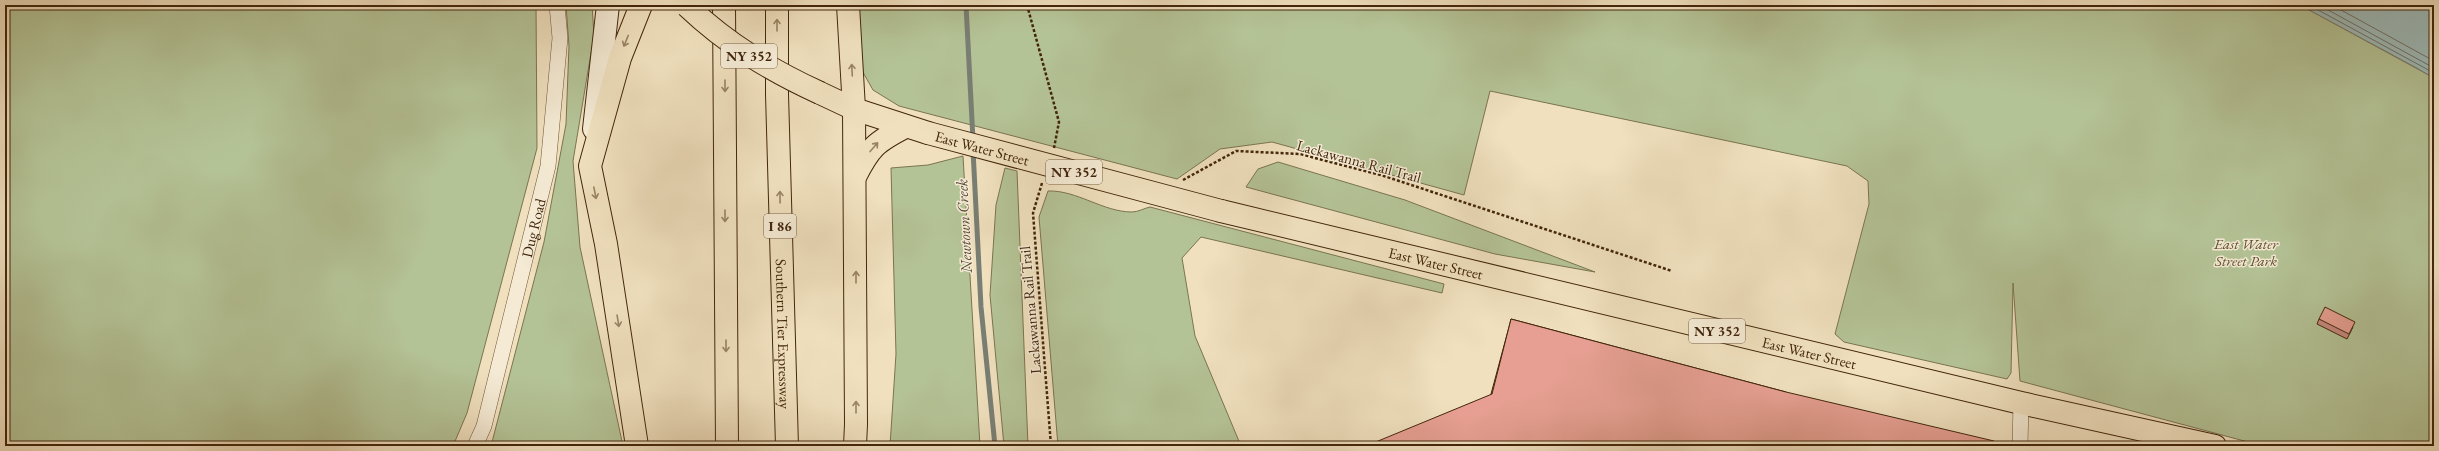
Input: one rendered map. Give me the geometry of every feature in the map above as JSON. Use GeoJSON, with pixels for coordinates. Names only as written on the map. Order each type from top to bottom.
{"type":"FeatureCollection","features":[{"type":"Feature","properties":{"kind":"main road"},"geometry":{"type":"LineString","coordinates":[[638,446],[606,244],[590,166],[620,58],[641,5]]}},
{"type":"Feature","properties":{"kind":"main road","name":"East Water Street"},"geometry":{"type":"LineString","coordinates":[[687,5],[714,31],[764,66],[854,109],[905,127],[1221,211],[2021,403],[2215,446]]}},
{"type":"Feature","properties":{"kind":"main road"},"geometry":{"type":"LineString","coordinates":[[724,5],[727,446]]}},
{"type":"Feature","properties":{"kind":"main road","name":"Southern Tier Expressway"},"geometry":{"type":"LineString","coordinates":[[777,5],[779,189],[787,446]]}},
{"type":"Feature","properties":{"kind":"main road"},"geometry":{"type":"LineString","coordinates":[[848,5],[854,109],[855,446]]}},
{"type":"Feature","properties":{"kind":"main road"},"geometry":{"type":"LineString","coordinates":[[855,178],[866,156],[880,140],[905,127]]}},
{"type":"Feature","properties":{"kind":"street","name":"Dug Road"},"geometry":{"type":"LineString","coordinates":[[475,446],[484,426],[548,166],[560,38],[557,5]]}},
{"type":"Feature","properties":{"kind":"street"},"geometry":{"type":"LineString","coordinates":[[590,166],[608,5]]}},
{"type":"Feature","properties":{"kind":"street"},"geometry":{"type":"LineString","coordinates":[[2020,446],[2021,403]]}},
{"type":"Feature","properties":{"kind":"path"},"geometry":{"type":"LineString","coordinates":[[1028,5],[1059,122],[1057,139],[1052,153]]}},
{"type":"Feature","properties":{"kind":"path","name":"Lackawanna Rail Trail"},"geometry":{"type":"LineString","coordinates":[[1177,184],[1236,151],[1300,154],[1384,176],[1672,271]]}},
{"type":"Feature","properties":{"kind":"path","name":"Lackawanna Rail Trail"},"geometry":{"type":"LineString","coordinates":[[1043,180],[1033,213],[1051,446]]}},
{"type":"Feature","properties":{"kind":"green space"},"geometry":{"type":"Polygon","coordinates":[[[5,5],[536,5],[537,148],[467,413],[453,446],[5,446],[5,5]]]}},
{"type":"Feature","properties":{"kind":"green space"},"geometry":{"type":"Polygon","coordinates":[[[566,5],[592,5],[594,35],[573,161],[580,247],[623,446],[491,446],[544,242],[566,124],[569,46],[566,5]]]}},
{"type":"Feature","properties":{"kind":"green space","name":"East Water Street Park"},"geometry":{"type":"Polygon","coordinates":[[[859,5],[2300,5],[2434,78],[2434,446],[2263,446],[2020,381],[2013,283],[2011,373],[2007,379],[1844,342],[1835,334],[1869,204],[1868,181],[1847,166],[1490,91],[1464,195],[1272,142],[1220,149],[1177,179],[899,106],[873,90],[860,67],[859,5]]]}},
{"type":"Feature","properties":{"kind":"green space"},"geometry":{"type":"Polygon","coordinates":[[[963,156],[980,446],[890,446],[896,354],[891,168],[928,165],[963,156]]]}},
{"type":"Feature","properties":{"kind":"green space"},"geometry":{"type":"Polygon","coordinates":[[[1278,162],[1405,200],[1595,272],[1495,254],[1246,187],[1258,169],[1278,162]]]}},
{"type":"Feature","properties":{"kind":"green space"},"geometry":{"type":"Polygon","coordinates":[[[1005,168],[1017,171],[1028,446],[1004,446],[990,295],[996,205],[1005,168]]]}},
{"type":"Feature","properties":{"kind":"green space"},"geometry":{"type":"Polygon","coordinates":[[[1048,191],[1080,197],[1111,209],[1121,211],[1134,212],[1150,207],[1444,284],[1442,293],[1201,237],[1182,258],[1195,336],[1241,446],[1058,446],[1039,217],[1048,191]]]}},
{"type":"Feature","properties":{"kind":"water"},"geometry":{"type":"Polygon","coordinates":[[[2300,5],[2434,5],[2434,78],[2415,67],[2300,5]]]}},
{"type":"Feature","properties":{"kind":"building"},"geometry":{"type":"Polygon","coordinates":[[[2325,307],[2355,322],[2349,334],[2319,319],[2325,307]]]}},
{"type":"Feature","properties":{"kind":"building"},"geometry":{"type":"Polygon","coordinates":[[[1511,319],[1786,392],[1994,441],[1994,446],[1366,446],[1492,394],[1511,319]]]}},
{"type":"Feature","properties":{"kind":"waterway","name":"Newtown Creek"},"geometry":{"type":"LineString","coordinates":[[966,5],[973,140]]}},
{"type":"Feature","properties":{"kind":"waterway","name":"Newtown Creek"},"geometry":{"type":"LineString","coordinates":[[973,150],[981,307],[995,446]]}}]}
